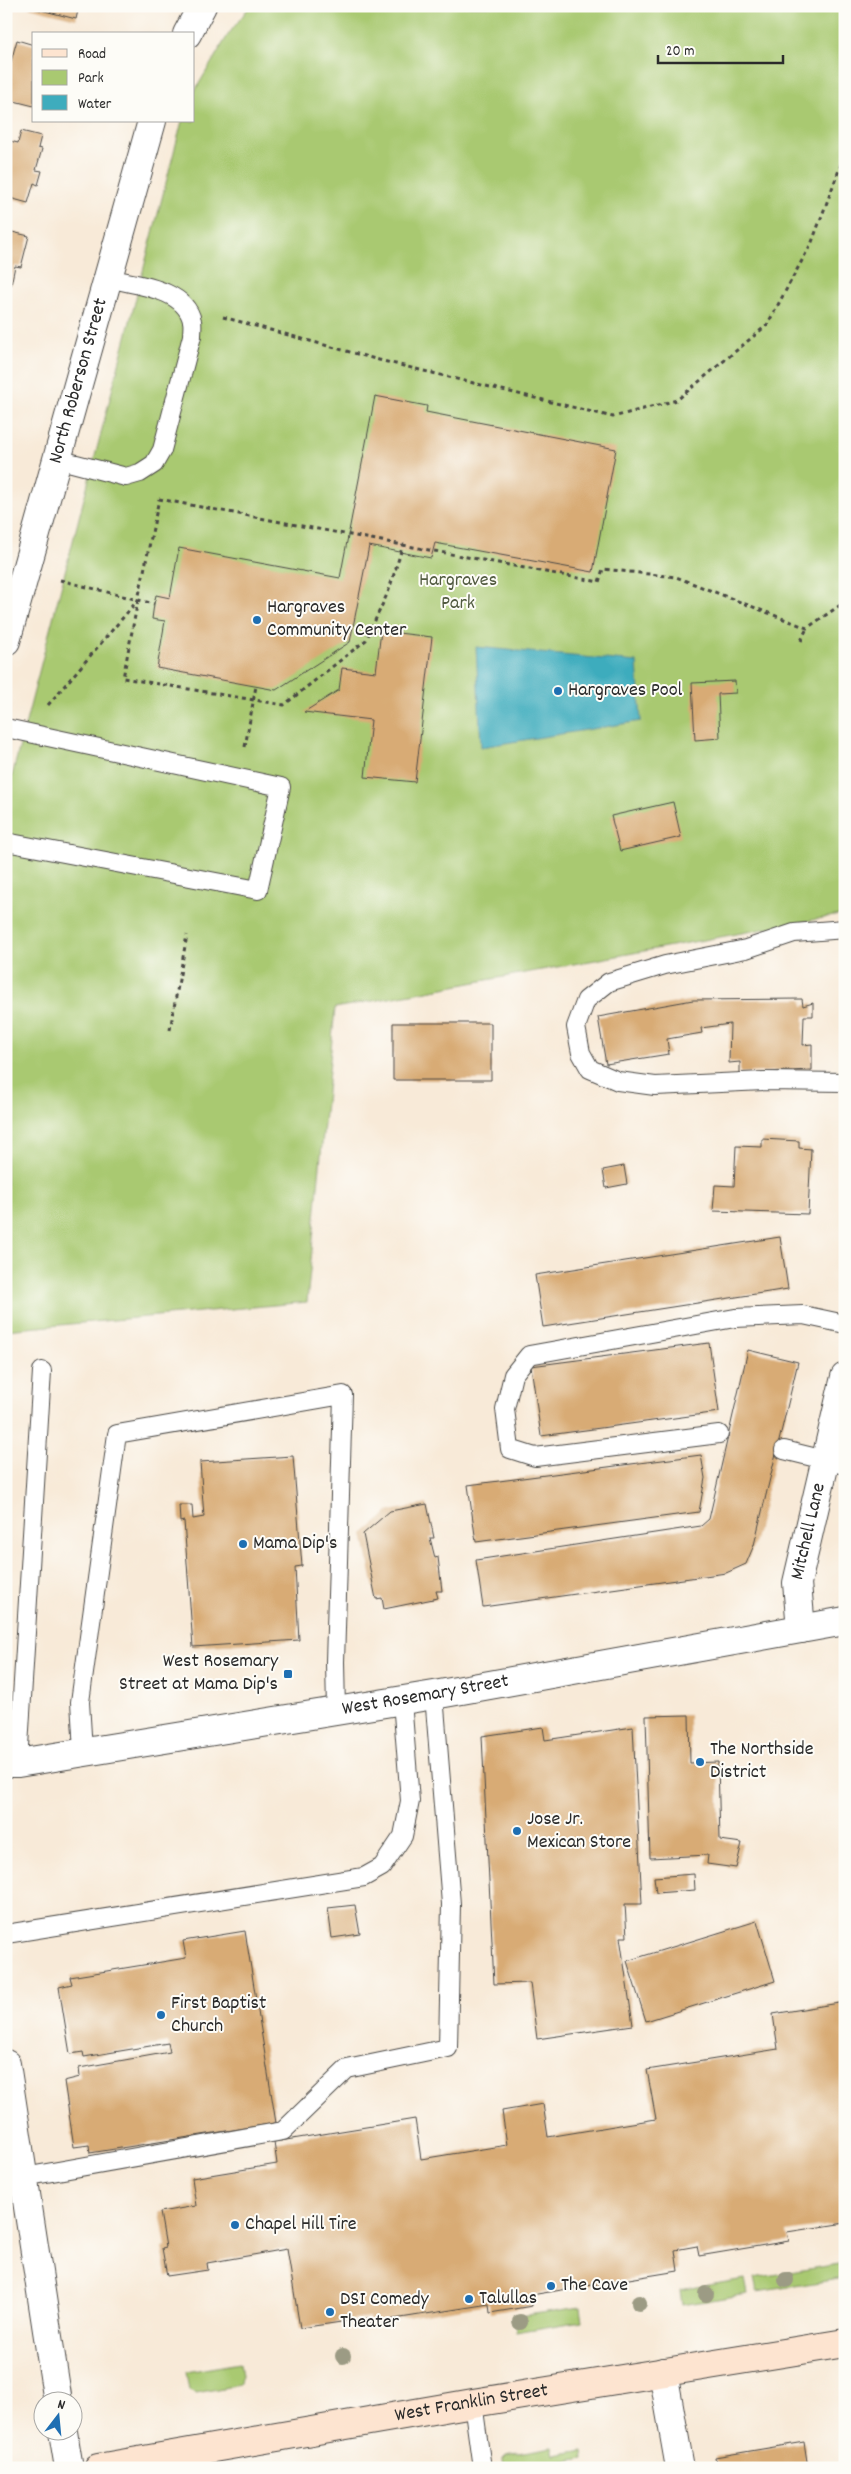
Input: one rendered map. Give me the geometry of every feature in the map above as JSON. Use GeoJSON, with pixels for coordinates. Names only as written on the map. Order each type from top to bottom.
{"type":"FeatureCollection","features":[{"type":"Feature","properties":{"kind":"main road","name":"West Franklin Street"},"geometry":{"type":"LineString","coordinates":[[98,2468],[473,2403],[845,2343]]}},
{"type":"Feature","properties":{"kind":"street"},"geometry":{"type":"LineString","coordinates":[[188,32],[202,6]]}},
{"type":"Feature","properties":{"kind":"street","name":"North Roberson Street"},"geometry":{"type":"LineString","coordinates":[[6,641],[152,122]]}},
{"type":"Feature","properties":{"kind":"street","name":"Mitchell Lane"},"geometry":{"type":"LineString","coordinates":[[801,1629],[797,1583],[835,1463],[845,1378]]}},
{"type":"Feature","properties":{"kind":"street","name":"West Rosemary Street"},"geometry":{"type":"LineString","coordinates":[[12,1763],[434,1696],[845,1621]]}},
{"type":"Feature","properties":{"kind":"street"},"geometry":{"type":"LineString","coordinates":[[6,2064],[56,2392]]}},
{"type":"Feature","properties":{"kind":"street"},"geometry":{"type":"LineString","coordinates":[[663,2372],[680,2468]]}},
{"type":"Feature","properties":{"kind":"street"},"geometry":{"type":"LineString","coordinates":[[65,2442],[69,2468]]}},
{"type":"Feature","properties":{"kind":"lane"},"geometry":{"type":"LineString","coordinates":[[57,459],[126,477],[140,473],[154,464],[162,450],[192,336],[192,321],[184,304],[167,293],[108,278]]}},
{"type":"Feature","properties":{"kind":"lane"},"geometry":{"type":"LineString","coordinates":[[6,728],[281,787],[258,890],[6,842]]}},
{"type":"Feature","properties":{"kind":"lane"},"geometry":{"type":"LineString","coordinates":[[845,929],[794,933],[746,949],[665,965],[609,982],[586,1000],[576,1027],[581,1053],[590,1069],[618,1081],[655,1086],[764,1081],[845,1082]]}},
{"type":"Feature","properties":{"kind":"lane"},"geometry":{"type":"LineString","coordinates":[[719,1434],[535,1457],[510,1449],[505,1409],[513,1374],[529,1355],[735,1318],[803,1315],[845,1324]]}},
{"type":"Feature","properties":{"kind":"lane"},"geometry":{"type":"LineString","coordinates":[[12,1763],[42,1371]]}},
{"type":"Feature","properties":{"kind":"lane"},"geometry":{"type":"LineString","coordinates":[[83,1751],[80,1702],[117,1434],[343,1395],[335,1662],[336,1711]]}},
{"type":"Feature","properties":{"kind":"lane"},"geometry":{"type":"LineString","coordinates":[[784,1450],[835,1463]]}},
{"type":"Feature","properties":{"kind":"lane"},"geometry":{"type":"LineString","coordinates":[[24,2177],[283,2131],[347,2069],[448,2048],[451,1904],[434,1696]]}},
{"type":"Feature","properties":{"kind":"lane"},"geometry":{"type":"LineString","coordinates":[[6,1934],[364,1877],[382,1867],[403,1836],[410,1801],[402,1701]]}},
{"type":"Feature","properties":{"kind":"lane"},"geometry":{"type":"LineString","coordinates":[[473,2403],[482,2468]]}},
{"type":"Feature","properties":{"kind":"path"},"geometry":{"type":"LineString","coordinates":[[184,304],[250,326],[379,360],[612,417],[677,400],[767,325],[812,242],[845,154]]}},
{"type":"Feature","properties":{"kind":"path"},"geometry":{"type":"LineString","coordinates":[[150,497],[599,582],[603,569],[676,577],[806,628]]}},
{"type":"Feature","properties":{"kind":"path"},"geometry":{"type":"LineString","coordinates":[[159,499],[123,678],[284,705],[366,640],[388,590],[403,544]]}},
{"type":"Feature","properties":{"kind":"path"},"geometry":{"type":"LineString","coordinates":[[63,581],[154,604]]}},
{"type":"Feature","properties":{"kind":"path"},"geometry":{"type":"LineString","coordinates":[[45,708],[138,600]]}},
{"type":"Feature","properties":{"kind":"path"},"geometry":{"type":"LineString","coordinates":[[801,641],[806,628],[845,602]]}},
{"type":"Feature","properties":{"kind":"path"},"geometry":{"type":"LineString","coordinates":[[244,749],[256,686]]}},
{"type":"Feature","properties":{"kind":"path"},"geometry":{"type":"LineString","coordinates":[[170,1030],[187,936]]}},
{"type":"Feature","properties":{"kind":"green space","name":"Hargraves Park"},"geometry":{"type":"Polygon","coordinates":[[[250,6],[845,6],[845,914],[335,1008],[307,1302],[6,1330],[6,799],[182,122],[195,122],[195,90],[228,35],[250,6]]]}},
{"type":"Feature","properties":{"kind":"green space"},"geometry":{"type":"Polygon","coordinates":[[[845,2263],[845,2278],[757,2292],[754,2278],[845,2263]]]}},
{"type":"Feature","properties":{"kind":"green space"},"geometry":{"type":"Polygon","coordinates":[[[744,2279],[747,2294],[682,2305],[680,2290],[744,2279]]]}},
{"type":"Feature","properties":{"kind":"green space"},"geometry":{"type":"Polygon","coordinates":[[[580,2307],[582,2321],[516,2332],[514,2317],[580,2307]]]}},
{"type":"Feature","properties":{"kind":"green space"},"geometry":{"type":"Polygon","coordinates":[[[240,2363],[242,2375],[239,2385],[196,2393],[189,2390],[186,2372],[240,2363]]]}},
{"type":"Feature","properties":{"kind":"green space"},"geometry":{"type":"Polygon","coordinates":[[[553,2447],[555,2455],[583,2450],[584,2458],[523,2468],[504,2468],[503,2458],[506,2455],[553,2447]]]}},
{"type":"Feature","properties":{"kind":"water","name":"Hargraves Pool"},"geometry":{"type":"Polygon","coordinates":[[[476,647],[637,662],[641,721],[481,747],[476,647]]]}},
{"type":"Feature","properties":{"kind":"building"},"geometry":{"type":"Polygon","coordinates":[[[25,6],[79,6],[76,19],[25,6]]]}},
{"type":"Feature","properties":{"kind":"building"},"geometry":{"type":"Polygon","coordinates":[[[17,40],[32,44],[32,106],[6,99],[6,79],[17,40]]]}},
{"type":"Feature","properties":{"kind":"building"},"geometry":{"type":"Polygon","coordinates":[[[21,131],[41,136],[38,148],[42,149],[36,170],[42,171],[38,185],[34,183],[28,203],[6,197],[6,140],[18,143],[21,131]]]}},
{"type":"Feature","properties":{"kind":"building"},"geometry":{"type":"Polygon","coordinates":[[[8,231],[29,236],[21,267],[15,266],[11,285],[6,284],[8,231]]]}},
{"type":"Feature","properties":{"kind":"building"},"geometry":{"type":"Polygon","coordinates":[[[375,396],[427,406],[426,412],[616,449],[593,572],[435,543],[431,558],[369,546],[350,642],[276,690],[157,668],[165,621],[152,619],[154,604],[156,595],[170,598],[179,548],[340,578],[375,396]]]}},
{"type":"Feature","properties":{"kind":"building"},"geometry":{"type":"Polygon","coordinates":[[[381,631],[432,637],[415,782],[365,777],[371,720],[304,712],[339,690],[342,668],[376,672],[381,631]]]}},
{"type":"Feature","properties":{"kind":"building"},"geometry":{"type":"Polygon","coordinates":[[[735,681],[736,693],[718,694],[720,738],[695,740],[692,683],[735,681]]]}},
{"type":"Feature","properties":{"kind":"building"},"geometry":{"type":"Polygon","coordinates":[[[673,802],[681,837],[620,851],[611,816],[673,802]]]}},
{"type":"Feature","properties":{"kind":"building"},"geometry":{"type":"Polygon","coordinates":[[[802,999],[803,1006],[813,1003],[813,1016],[804,1016],[803,1045],[812,1044],[812,1070],[740,1073],[740,1062],[729,1063],[730,1024],[701,1028],[702,1033],[667,1039],[669,1054],[606,1064],[598,1017],[693,1000],[802,999]]]}},
{"type":"Feature","properties":{"kind":"building"},"geometry":{"type":"Polygon","coordinates":[[[393,1023],[491,1023],[491,1080],[393,1080],[393,1023]]]}},
{"type":"Feature","properties":{"kind":"building"},"geometry":{"type":"Polygon","coordinates":[[[762,1139],[799,1141],[799,1148],[811,1149],[808,1214],[713,1211],[715,1185],[734,1186],[736,1146],[762,1147],[762,1139]]]}},
{"type":"Feature","properties":{"kind":"building"},"geometry":{"type":"Polygon","coordinates":[[[624,1166],[627,1184],[606,1188],[603,1170],[624,1166]]]}},
{"type":"Feature","properties":{"kind":"building"},"geometry":{"type":"Polygon","coordinates":[[[780,1237],[788,1289],[543,1327],[535,1275],[780,1237]]]}},
{"type":"Feature","properties":{"kind":"building"},"geometry":{"type":"Polygon","coordinates":[[[709,1343],[719,1412],[541,1436],[531,1366],[709,1343]]]}},
{"type":"Feature","properties":{"kind":"building"},"geometry":{"type":"Polygon","coordinates":[[[748,1350],[798,1362],[754,1545],[746,1564],[726,1573],[483,1607],[476,1560],[701,1526],[709,1519],[748,1350]]]}},
{"type":"Feature","properties":{"kind":"building"},"geometry":{"type":"Polygon","coordinates":[[[701,1455],[705,1478],[699,1512],[476,1542],[468,1485],[701,1455]]]}},
{"type":"Feature","properties":{"kind":"building","name":"Mama Dip's"},"geometry":{"type":"Polygon","coordinates":[[[293,1456],[302,1566],[295,1567],[299,1640],[193,1647],[184,1521],[180,1522],[179,1505],[192,1505],[193,1519],[204,1517],[200,1462],[293,1456]]]}},
{"type":"Feature","properties":{"kind":"building"},"geometry":{"type":"Polygon","coordinates":[[[427,1504],[434,1538],[430,1538],[435,1558],[438,1557],[442,1591],[436,1591],[438,1598],[384,1609],[382,1598],[376,1599],[363,1534],[390,1511],[427,1504]]]}},
{"type":"Feature","properties":{"kind":"building"},"geometry":{"type":"Polygon","coordinates":[[[689,1715],[690,1763],[718,1762],[720,1840],[742,1843],[736,1868],[707,1864],[708,1855],[650,1858],[646,1716],[689,1715]]]}},
{"type":"Feature","properties":{"kind":"building"},"geometry":{"type":"Polygon","coordinates":[[[543,1727],[545,1740],[633,1727],[642,1904],[625,1904],[627,1937],[620,1937],[633,2025],[537,2039],[530,1983],[494,1984],[482,1736],[543,1727]]]}},
{"type":"Feature","properties":{"kind":"building"},"geometry":{"type":"Polygon","coordinates":[[[694,1874],[695,1890],[656,1893],[654,1877],[694,1874]]]}},
{"type":"Feature","properties":{"kind":"building"},"geometry":{"type":"Polygon","coordinates":[[[355,1905],[360,1934],[332,1938],[328,1908],[355,1905]]]}},
{"type":"Feature","properties":{"kind":"building"},"geometry":{"type":"Polygon","coordinates":[[[757,1921],[775,1981],[646,2021],[627,1961],[757,1921]]]}},
{"type":"Feature","properties":{"kind":"building","name":"First Baptist Church"},"geometry":{"type":"Polygon","coordinates":[[[245,1931],[276,2123],[90,2153],[89,2145],[74,2147],[64,2081],[80,2077],[79,2068],[170,2052],[168,2043],[84,2057],[83,2052],[70,2054],[59,1987],[72,1984],[70,1977],[186,1958],[183,1941],[245,1931]]]}},
{"type":"Feature","properties":{"kind":"building"},"geometry":{"type":"Polygon","coordinates":[[[845,2002],[845,2223],[787,2232],[789,2241],[699,2256],[697,2246],[675,2250],[678,2271],[531,2295],[532,2306],[490,2313],[489,2304],[369,2323],[369,2318],[300,2328],[287,2249],[207,2263],[208,2270],[167,2276],[162,2248],[166,2247],[160,2212],[196,2206],[192,2178],[277,2164],[274,2142],[415,2119],[421,2159],[507,2145],[502,2111],[543,2104],[548,2137],[656,2119],[647,2070],[778,2049],[773,2014],[845,2002]]]}},
{"type":"Feature","properties":{"kind":"building"},"geometry":{"type":"Polygon","coordinates":[[[804,2442],[808,2468],[717,2468],[715,2457],[804,2442]]]}},
{"type":"Feature","properties":{"kind":"place","name":"Hargraves Community Center"},"geometry":{"type":"Point","coordinates":[257,620]}},
{"type":"Feature","properties":{"kind":"place","name":"Hargraves Pool"},"geometry":{"type":"Point","coordinates":[558,691]}},
{"type":"Feature","properties":{"kind":"place","name":"Mama Dip's"},"geometry":{"type":"Point","coordinates":[243,1544]}},
{"type":"Feature","properties":{"kind":"place","name":"West Rosemary Street at Mama Dip's"},"geometry":{"type":"Point","coordinates":[288,1674]}},
{"type":"Feature","properties":{"kind":"place","name":"The Northside District"},"geometry":{"type":"Point","coordinates":[700,1762]}},
{"type":"Feature","properties":{"kind":"place","name":"Jose Jr. Mexican Store"},"geometry":{"type":"Point","coordinates":[517,1831]}},
{"type":"Feature","properties":{"kind":"place","name":"First Baptist Church"},"geometry":{"type":"Point","coordinates":[161,2015]}},
{"type":"Feature","properties":{"kind":"place","name":"Chapel Hill Tire"},"geometry":{"type":"Point","coordinates":[235,2225]}},
{"type":"Feature","properties":{"kind":"place","name":"The Cave"},"geometry":{"type":"Point","coordinates":[551,2286]}},
{"type":"Feature","properties":{"kind":"place","name":"Talullas"},"geometry":{"type":"Point","coordinates":[469,2299]}},
{"type":"Feature","properties":{"kind":"place","name":"DSI Comedy Theater"},"geometry":{"type":"Point","coordinates":[330,2312]}}]}
